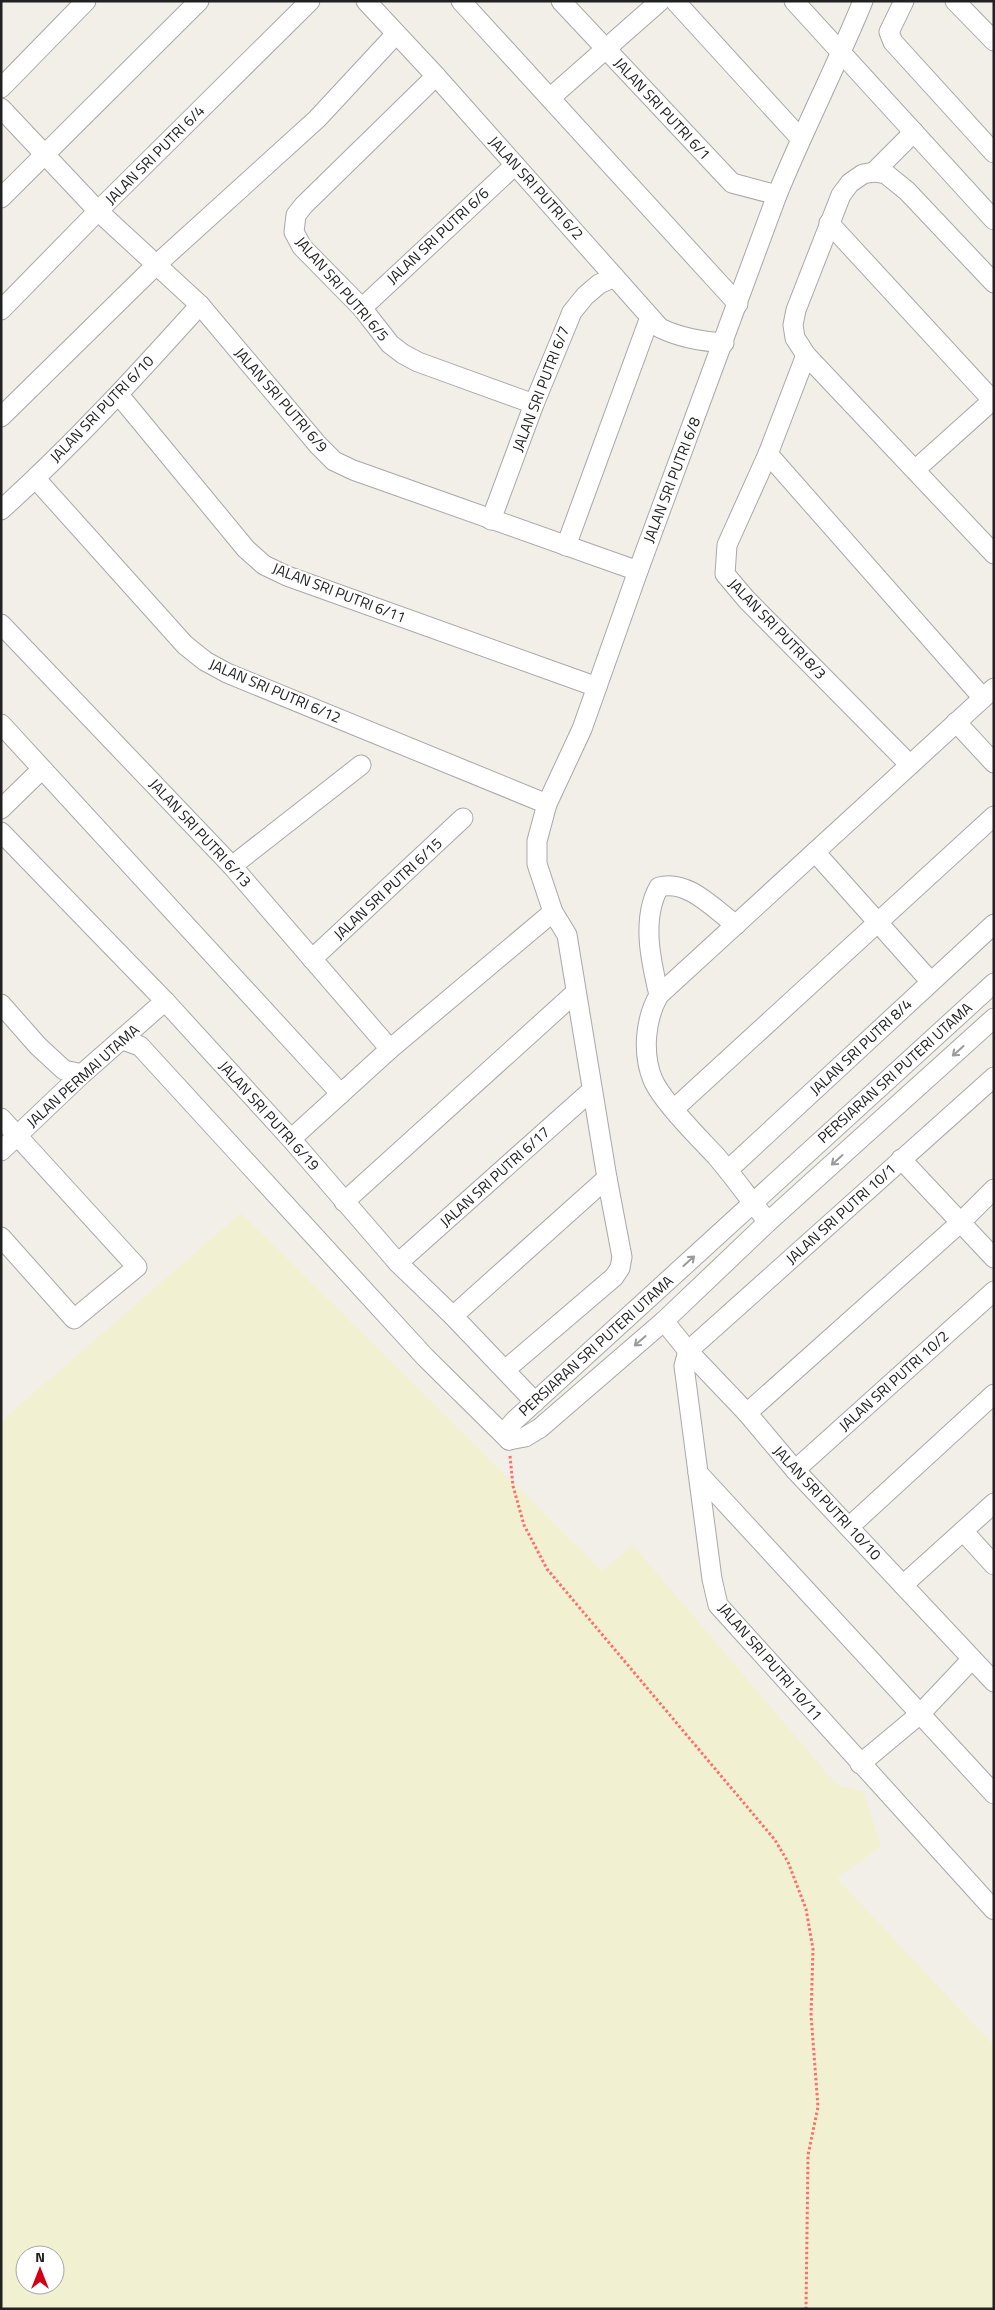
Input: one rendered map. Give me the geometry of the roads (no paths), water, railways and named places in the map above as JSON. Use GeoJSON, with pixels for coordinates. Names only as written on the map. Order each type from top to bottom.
{"type":"FeatureCollection","features":[{"type":"Feature","properties":{"kind":"street"},"geometry":{"type":"LineString","coordinates":[[1,88],[86,1]]}},
{"type":"Feature","properties":{"kind":"street"},"geometry":{"type":"LineString","coordinates":[[1,198],[199,1]]}},
{"type":"Feature","properties":{"kind":"street","name":"JALAN SRI PUTRI 6/4"},"geometry":{"type":"LineString","coordinates":[[1,310],[98,210],[310,1]]}},
{"type":"Feature","properties":{"kind":"street","name":"JALAN SRI PUTRI 6/2"},"geometry":{"type":"LineString","coordinates":[[366,1],[436,76],[660,328],[677,336],[724,343]]}},
{"type":"Feature","properties":{"kind":"street"},"geometry":{"type":"LineString","coordinates":[[461,1],[738,304]]}},
{"type":"Feature","properties":{"kind":"street","name":"JALAN SRI PUTRI 6/1"},"geometry":{"type":"LineString","coordinates":[[561,1],[732,184],[778,195]]}},
{"type":"Feature","properties":{"kind":"street"},"geometry":{"type":"LineString","coordinates":[[550,98],[660,1]]}},
{"type":"Feature","properties":{"kind":"street"},"geometry":{"type":"LineString","coordinates":[[675,1],[800,138]]}},
{"type":"Feature","properties":{"kind":"street"},"geometry":{"type":"LineString","coordinates":[[794,1],[994,220]]}},
{"type":"Feature","properties":{"kind":"street","name":"JALAN SRI PUTRI 6/8"},"geometry":{"type":"LineString","coordinates":[[505,1370],[614,1277],[620,1268],[622,1257],[606,1178],[567,934],[553,912],[537,864],[536,850],[547,804],[576,744],[638,571],[800,138],[842,53],[863,1]]}},
{"type":"Feature","properties":{"kind":"street"},"geometry":{"type":"LineString","coordinates":[[904,1],[889,32],[893,42],[994,153]]}},
{"type":"Feature","properties":{"kind":"street"},"geometry":{"type":"LineString","coordinates":[[955,1],[994,41]]}},
{"type":"Feature","properties":{"kind":"street"},"geometry":{"type":"LineString","coordinates":[[1,417],[156,265],[317,120],[396,34]]}},
{"type":"Feature","properties":{"kind":"street","name":"JALAN SRI PUTRI 6/5"},"geometry":{"type":"LineString","coordinates":[[436,76],[304,205],[296,215],[294,232],[302,247],[362,308],[390,344],[403,354],[418,362],[534,404]]}},
{"type":"Feature","properties":{"kind":"street","name":"JALAN SRI PUTRI 6/9"},"geometry":{"type":"LineString","coordinates":[[1,108],[98,210],[200,305],[318,445],[334,461],[353,470],[491,520],[638,571]]}},
{"type":"Feature","properties":{"kind":"street"},"geometry":{"type":"LineString","coordinates":[[874,172],[914,132]]}},
{"type":"Feature","properties":{"kind":"street","name":"JALAN SRI PUTRI 6/6"},"geometry":{"type":"LineString","coordinates":[[362,308],[515,165]]}},
{"type":"Feature","properties":{"kind":"street"},"geometry":{"type":"LineString","coordinates":[[994,283],[907,191],[886,174],[874,172],[863,174],[850,184],[841,196],[800,298],[794,325],[795,338],[806,355],[916,469],[994,554]]}},
{"type":"Feature","properties":{"kind":"street"},"geometry":{"type":"LineString","coordinates":[[829,223],[993,400],[916,469]]}},
{"type":"Feature","properties":{"kind":"street","name":"JALAN SRI PUTRI 6/7"},"geometry":{"type":"LineString","coordinates":[[491,520],[534,404],[572,312],[592,290],[615,277]]}},
{"type":"Feature","properties":{"kind":"street","name":"JALAN SRI PUTRI 6/10"},"geometry":{"type":"LineString","coordinates":[[1,510],[36,478],[119,395],[200,305]]}},
{"type":"Feature","properties":{"kind":"street"},"geometry":{"type":"LineString","coordinates":[[566,546],[650,317]]}},
{"type":"Feature","properties":{"kind":"street","name":"JALAN SRI PUTRI 8/3"},"geometry":{"type":"LineString","coordinates":[[806,355],[768,454],[727,545],[725,574],[746,599],[910,765]]}},
{"type":"Feature","properties":{"kind":"street","name":"JALAN SRI PUTRI 6/11"},"geometry":{"type":"LineString","coordinates":[[119,395],[246,549],[264,565],[287,576],[597,687]]}},
{"type":"Feature","properties":{"kind":"street"},"geometry":{"type":"LineString","coordinates":[[768,454],[988,693],[660,995],[652,1008],[648,1026],[649,1062],[653,1080],[674,1109],[728,1170],[768,1222]]}},
{"type":"Feature","properties":{"kind":"street","name":"JALAN SRI PUTRI 6/12"},"geometry":{"type":"LineString","coordinates":[[36,478],[184,645],[205,661],[227,673],[547,804]]}},
{"type":"Feature","properties":{"kind":"street","name":"JALAN SRI PUTRI 6/13"},"geometry":{"type":"LineString","coordinates":[[1,624],[232,866],[390,1050]]}},
{"type":"Feature","properties":{"kind":"street"},"geometry":{"type":"LineString","coordinates":[[956,722],[994,763]]}},
{"type":"Feature","properties":{"kind":"street"},"geometry":{"type":"LineString","coordinates":[[1,724],[341,1094]]}},
{"type":"Feature","properties":{"kind":"street"},"geometry":{"type":"LineString","coordinates":[[232,866],[362,765]]}},
{"type":"Feature","properties":{"kind":"street"},"geometry":{"type":"LineString","coordinates":[[1,809],[42,769]]}},
{"type":"Feature","properties":{"kind":"street"},"geometry":{"type":"LineString","coordinates":[[674,1109],[994,816]]}},
{"type":"Feature","properties":{"kind":"street","name":"JALAN SRI PUTRI 6/15"},"geometry":{"type":"LineString","coordinates":[[312,959],[463,818]]}},
{"type":"Feature","properties":{"kind":"street","name":"JALAN SRI PUTRI 6/19"},"geometry":{"type":"LineString","coordinates":[[1,832],[165,1001],[291,1138],[398,1263],[535,1402]]}},
{"type":"Feature","properties":{"kind":"street"},"geometry":{"type":"LineString","coordinates":[[815,852],[931,982]]}},
{"type":"Feature","properties":{"kind":"street"},"geometry":{"type":"LineString","coordinates":[[660,995],[652,964],[650,934],[651,905],[659,887],[667,884],[687,889],[736,925]]}},
{"type":"Feature","properties":{"kind":"street"},"geometry":{"type":"LineString","coordinates":[[291,1138],[390,1050],[553,912]]}},
{"type":"Feature","properties":{"kind":"street","name":"JALAN SRI PUTRI 8/4"},"geometry":{"type":"LineString","coordinates":[[728,1170],[994,924]]}},
{"type":"Feature","properties":{"kind":"street","name":"PERSIARAN SRI PUTERI UTAMA"},"geometry":{"type":"LineString","coordinates":[[994,983],[535,1402],[510,1427],[509,1440],[525,1437],[540,1428],[664,1322],[768,1222],[994,1018]]}},
{"type":"Feature","properties":{"kind":"street"},"geometry":{"type":"LineString","coordinates":[[344,1202],[575,993]]}},
{"type":"Feature","properties":{"kind":"street","name":"JALAN PERMAI UTAMA"},"geometry":{"type":"LineString","coordinates":[[1,1151],[82,1074],[123,1040],[165,1001]]}},
{"type":"Feature","properties":{"kind":"street"},"geometry":{"type":"LineString","coordinates":[[1,1004],[38,1046],[64,1070],[82,1074]]}},
{"type":"Feature","properties":{"kind":"street"},"geometry":{"type":"LineString","coordinates":[[123,1040],[140,1046],[425,1357],[509,1440]]}},
{"type":"Feature","properties":{"kind":"street","name":"JALAN SRI PUTRI 10/1"},"geometry":{"type":"LineString","coordinates":[[688,1351],[994,1076]]}},
{"type":"Feature","properties":{"kind":"street","name":"JALAN SRI PUTRI 6/17"},"geometry":{"type":"LineString","coordinates":[[398,1263],[592,1090]]}},
{"type":"Feature","properties":{"kind":"street"},"geometry":{"type":"LineString","coordinates":[[1,1118],[137,1267],[74,1319],[1,1237]]}},
{"type":"Feature","properties":{"kind":"street"},"geometry":{"type":"LineString","coordinates":[[901,1159],[994,1258]]}},
{"type":"Feature","properties":{"kind":"street"},"geometry":{"type":"LineString","coordinates":[[452,1316],[606,1178]]}},
{"type":"Feature","properties":{"kind":"street"},"geometry":{"type":"LineString","coordinates":[[747,1413],[961,1222],[994,1189]]}},
{"type":"Feature","properties":{"kind":"street","name":"JALAN SRI PUTRI 10/2"},"geometry":{"type":"LineString","coordinates":[[795,1470],[994,1291]]}},
{"type":"Feature","properties":{"kind":"street","name":"JALAN SRI PUTRI 10/10"},"geometry":{"type":"LineString","coordinates":[[664,1322],[688,1351],[747,1413],[795,1470],[994,1682]]}},
{"type":"Feature","properties":{"kind":"street","name":"JALAN SRI PUTRI 10/11"},"geometry":{"type":"LineString","coordinates":[[688,1351],[684,1366],[712,1579],[718,1605],[994,1910]]}},
{"type":"Feature","properties":{"kind":"street"},"geometry":{"type":"LineString","coordinates":[[849,1527],[994,1394]]}},
{"type":"Feature","properties":{"kind":"street"},"geometry":{"type":"LineString","coordinates":[[698,1473],[994,1794]]}},
{"type":"Feature","properties":{"kind":"street"},"geometry":{"type":"LineString","coordinates":[[903,1585],[994,1503]]}},
{"type":"Feature","properties":{"kind":"street"},"geometry":{"type":"LineString","coordinates":[[963,1531],[994,1565]]}},
{"type":"Feature","properties":{"kind":"street"},"geometry":{"type":"LineString","coordinates":[[860,1764],[920,1714],[972,1659]]}}]}
